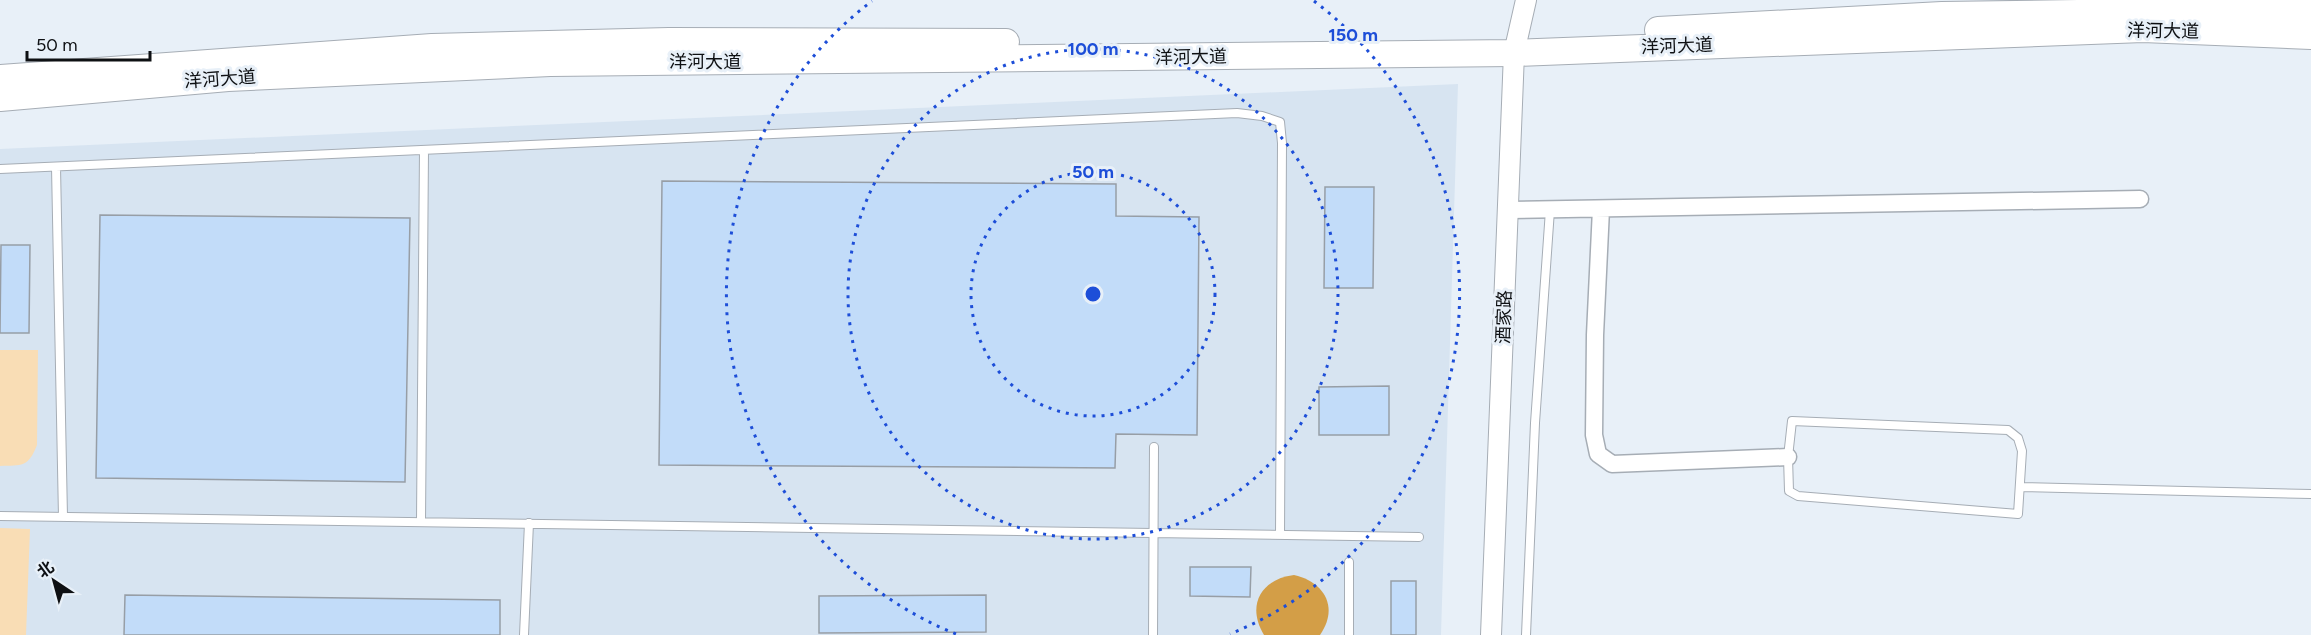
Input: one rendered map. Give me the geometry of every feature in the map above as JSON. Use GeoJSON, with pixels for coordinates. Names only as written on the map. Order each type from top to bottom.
{"type":"FeatureCollection","features":[{"type":"Feature","properties":{"kind":"main road","name":"洋河大道"},"geometry":{"type":"LineString","coordinates":[[0,78],[432,47],[669,40],[1516,45],[1942,15],[2147,12],[2311,13]]}},
{"type":"Feature","properties":{"kind":"main road","name":"洋河大道"},"geometry":{"type":"LineString","coordinates":[[0,98],[228,78],[550,63],[1516,45],[2143,29],[2311,36]]}},
{"type":"Feature","properties":{"kind":"street","name":"酒家路"},"geometry":{"type":"LineString","coordinates":[[1491,635],[1516,45],[1526,0]]}},
{"type":"Feature","properties":{"kind":"street"},"geometry":{"type":"LineString","coordinates":[[1508,210],[2140,199]]}},
{"type":"Feature","properties":{"kind":"street"},"geometry":{"type":"LineString","coordinates":[[1601,209],[1595,335],[1594,435],[1599,454],[1612,464],[1788,458]]}},
{"type":"Feature","properties":{"kind":"lane"},"geometry":{"type":"LineString","coordinates":[[0,169],[1237,113],[1262,116],[1280,122],[1282,143],[1280,535]]}},
{"type":"Feature","properties":{"kind":"lane"},"geometry":{"type":"LineString","coordinates":[[421,521],[424,150]]}},
{"type":"Feature","properties":{"kind":"lane"},"geometry":{"type":"LineString","coordinates":[[56,166],[63,517]]}},
{"type":"Feature","properties":{"kind":"lane"},"geometry":{"type":"LineString","coordinates":[[1526,635],[1535,423],[1550,210]]}},
{"type":"Feature","properties":{"kind":"lane"},"geometry":{"type":"LineString","coordinates":[[1792,420],[2008,430],[2018,438],[2022,451],[2020,487],[2018,514],[1798,496],[1789,491],[1788,458],[1792,420]]}},
{"type":"Feature","properties":{"kind":"lane"},"geometry":{"type":"LineString","coordinates":[[1153,635],[1154,447]]}},
{"type":"Feature","properties":{"kind":"lane"},"geometry":{"type":"LineString","coordinates":[[2020,487],[2311,494]]}},
{"type":"Feature","properties":{"kind":"lane"},"geometry":{"type":"LineString","coordinates":[[0,516],[1419,537]]}},
{"type":"Feature","properties":{"kind":"lane"},"geometry":{"type":"LineString","coordinates":[[524,635],[529,523]]}},
{"type":"Feature","properties":{"kind":"lane"},"geometry":{"type":"LineString","coordinates":[[1349,562],[1349,635]]}},
{"type":"Feature","properties":{"kind":"shaded area"},"geometry":{"type":"Polygon","coordinates":[[[1458,84],[1441,635],[0,635],[0,149],[1458,84]]]}},
{"type":"Feature","properties":{"kind":"shaded area"},"geometry":{"type":"Polygon","coordinates":[[[0,350],[38,350],[37,445],[31,458],[19,465],[0,466],[0,350]]]}},
{"type":"Feature","properties":{"kind":"shaded area"},"geometry":{"type":"Polygon","coordinates":[[[0,528],[30,529],[26,635],[0,635],[0,528]]]}},
{"type":"Feature","properties":{"kind":"shaded area"},"geometry":{"type":"Polygon","coordinates":[[[1294,575],[1305,578],[1321,590],[1328,606],[1326,625],[1320,635],[1264,635],[1256,614],[1260,595],[1273,582],[1282,577],[1294,575]]]}},
{"type":"Feature","properties":{"kind":"building"},"geometry":{"type":"Polygon","coordinates":[[[662,181],[1116,184],[1116,216],[1199,217],[1197,435],[1116,434],[1115,468],[659,465],[662,181]]]}},
{"type":"Feature","properties":{"kind":"building"},"geometry":{"type":"Polygon","coordinates":[[[1325,187],[1374,187],[1373,288],[1324,288],[1325,187]]]}},
{"type":"Feature","properties":{"kind":"building"},"geometry":{"type":"Polygon","coordinates":[[[100,215],[410,218],[405,482],[96,478],[100,215]]]}},
{"type":"Feature","properties":{"kind":"building"},"geometry":{"type":"Polygon","coordinates":[[[1,245],[30,245],[29,333],[0,333],[1,245]]]}},
{"type":"Feature","properties":{"kind":"building"},"geometry":{"type":"Polygon","coordinates":[[[1389,386],[1389,435],[1319,435],[1319,387],[1389,386]]]}},
{"type":"Feature","properties":{"kind":"building"},"geometry":{"type":"Polygon","coordinates":[[[1190,567],[1251,567],[1250,597],[1190,596],[1190,567]]]}},
{"type":"Feature","properties":{"kind":"building"},"geometry":{"type":"Polygon","coordinates":[[[1391,581],[1416,581],[1416,635],[1391,635],[1391,581]]]}},
{"type":"Feature","properties":{"kind":"building"},"geometry":{"type":"Polygon","coordinates":[[[125,595],[500,600],[500,635],[124,635],[125,595]]]}},
{"type":"Feature","properties":{"kind":"building"},"geometry":{"type":"Polygon","coordinates":[[[986,595],[986,632],[819,633],[819,596],[986,595]]]}}]}
